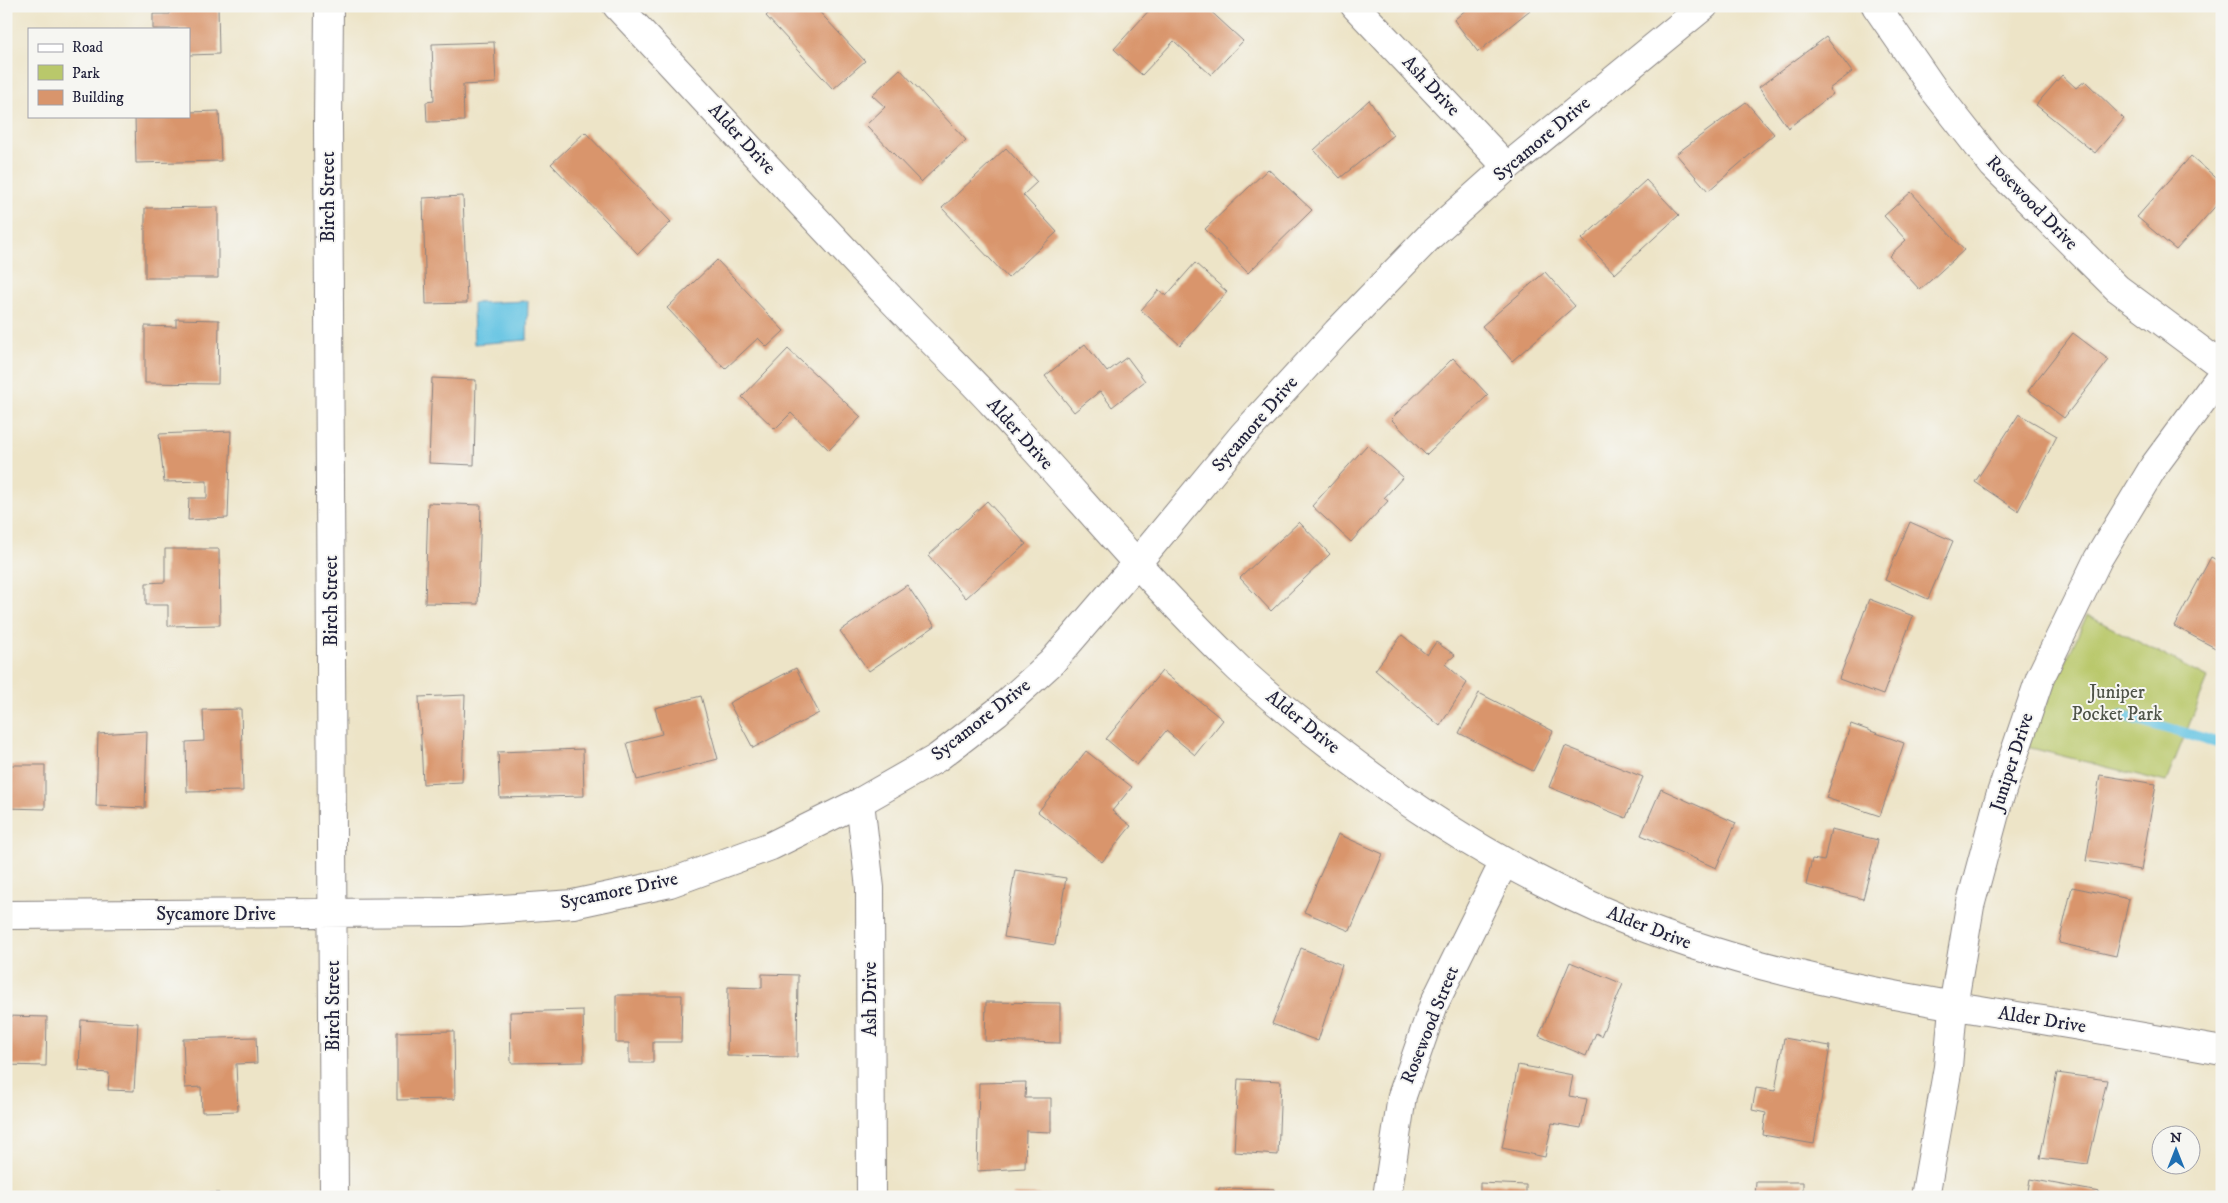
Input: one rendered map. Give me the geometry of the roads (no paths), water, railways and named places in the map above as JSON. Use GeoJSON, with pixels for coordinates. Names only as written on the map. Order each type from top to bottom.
{"type":"FeatureCollection","features":[{"type":"Feature","properties":{"kind":"street","name":"Birch Street"},"geometry":{"type":"LineString","coordinates":[[329,6],[328,135],[334,1197]]}},
{"type":"Feature","properties":{"kind":"street","name":"Alder Drive"},"geometry":{"type":"LineString","coordinates":[[617,6],[884,292],[994,405],[1236,667],[1285,710],[1402,800],[1458,836],[1551,887],[1606,912],[1702,948],[1813,979],[1953,1007],[2056,1022],[2222,1051]]}},
{"type":"Feature","properties":{"kind":"street","name":"Ash Drive"},"geometry":{"type":"LineString","coordinates":[[1355,6],[1507,167]]}},
{"type":"Feature","properties":{"kind":"street","name":"Sycamore Drive"},"geometry":{"type":"LineString","coordinates":[[6,915],[459,912],[573,904],[679,880],[771,846],[860,802],[936,758],[997,712],[1052,662],[1138,563],[1243,435],[1337,332],[1430,236],[1507,167],[1704,6]]}},
{"type":"Feature","properties":{"kind":"street","name":"Rosewood Drive"},"geometry":{"type":"LineString","coordinates":[[1876,6],[1934,90],[1994,165],[2117,288],[2222,366]]}},
{"type":"Feature","properties":{"kind":"street","name":"Juniper Drive"},"geometry":{"type":"LineString","coordinates":[[1925,1197],[1948,1067],[1953,1007],[1970,906],[1998,802],[2040,678],[2098,560],[2154,466],[2222,374]]}},
{"type":"Feature","properties":{"kind":"street","name":"Ash Drive"},"geometry":{"type":"LineString","coordinates":[[860,802],[870,888],[871,1197]]}},
{"type":"Feature","properties":{"kind":"street","name":"Rosewood Street"},"geometry":{"type":"LineString","coordinates":[[1387,1197],[1402,1096],[1434,1004],[1504,862]]}},
{"type":"Feature","properties":{"kind":"water"},"geometry":{"type":"Polygon","coordinates":[[[528,301],[527,340],[474,344],[473,303],[528,301]]]}},
{"type":"Feature","properties":{"kind":"waterway"},"geometry":{"type":"LineString","coordinates":[[2122,715],[2222,744]]}},
{"type":"Feature","properties":{"kind":"park label","name":"Juniper Pocket Park"},"geometry":{"type":"Point","coordinates":[2117,703]}}]}
